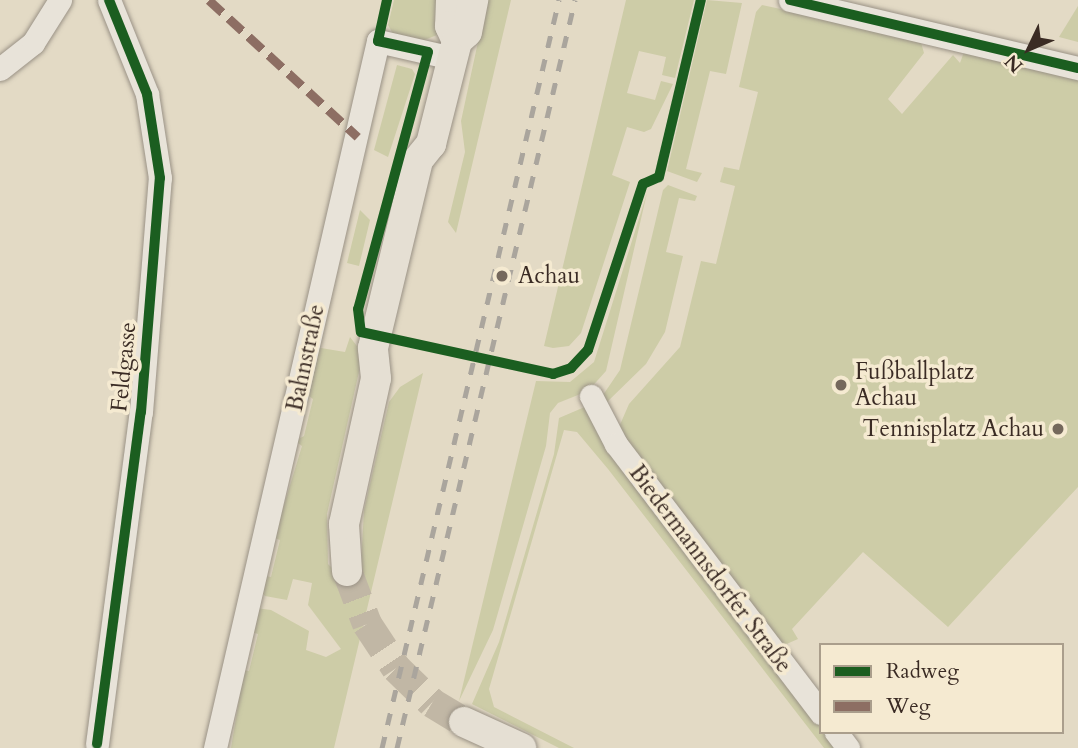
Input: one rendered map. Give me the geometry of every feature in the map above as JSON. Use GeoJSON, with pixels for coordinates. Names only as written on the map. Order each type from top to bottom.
{"type":"FeatureCollection","features":[{"type":"Feature","properties":{"kind":"main road"},"geometry":{"type":"LineString","coordinates":[[347,571],[346,510],[376,378],[373,348],[418,160],[431,144],[454,49],[450,26],[451,0]]}},
{"type":"Feature","properties":{"kind":"main road"},"geometry":{"type":"LineString","coordinates":[[454,49],[467,32],[473,0]]}},
{"type":"Feature","properties":{"kind":"main road"},"geometry":{"type":"LineString","coordinates":[[464,722],[521,748]]}},
{"type":"Feature","properties":{"kind":"street"},"geometry":{"type":"LineString","coordinates":[[0,69],[33,43],[60,0]]}},
{"type":"Feature","properties":{"kind":"street","name":"Feldgasse"},"geometry":{"type":"LineString","coordinates":[[97,744],[141,412],[160,178],[147,94],[109,0]]}},
{"type":"Feature","properties":{"kind":"street"},"geometry":{"type":"LineString","coordinates":[[790,0],[1078,68]]}},
{"type":"Feature","properties":{"kind":"street","name":"Bahnstraße"},"geometry":{"type":"LineString","coordinates":[[215,748],[378,41],[454,49]]}},
{"type":"Feature","properties":{"kind":"street","name":"Biedermannsdorfer Straße"},"geometry":{"type":"LineString","coordinates":[[591,396],[616,444],[819,710]]}},
{"type":"Feature","properties":{"kind":"green space"},"geometry":{"type":"Polygon","coordinates":[[[394,0],[442,0],[437,35],[422,41],[393,34],[388,25],[394,0]]]}},
{"type":"Feature","properties":{"kind":"green space"},"geometry":{"type":"Polygon","coordinates":[[[487,0],[511,0],[456,233],[448,222],[465,152],[461,121],[487,0]]]}},
{"type":"Feature","properties":{"kind":"green space"},"geometry":{"type":"Polygon","coordinates":[[[626,0],[694,0],[675,78],[662,75],[666,57],[639,51],[627,93],[655,100],[661,81],[673,84],[651,129],[644,132],[627,127],[612,175],[630,182],[581,333],[569,346],[544,346],[626,0]]]}},
{"type":"Feature","properties":{"kind":"green space"},"geometry":{"type":"Polygon","coordinates":[[[707,0],[742,3],[726,74],[710,71],[686,169],[702,173],[697,182],[667,171],[707,0]]]}},
{"type":"Feature","properties":{"kind":"green space"},"geometry":{"type":"Polygon","coordinates":[[[762,5],[920,39],[924,53],[888,99],[902,114],[953,55],[960,63],[964,52],[1078,80],[1078,487],[948,627],[863,552],[792,629],[798,639],[782,646],[626,442],[619,427],[629,404],[680,347],[701,261],[716,264],[735,186],[720,182],[724,167],[739,170],[758,92],[739,87],[756,12],[762,5]]]}},
{"type":"Feature","properties":{"kind":"green space"},"geometry":{"type":"Polygon","coordinates":[[[1078,6],[1078,42],[1059,37],[1078,6]]]}},
{"type":"Feature","properties":{"kind":"green space"},"geometry":{"type":"Polygon","coordinates":[[[397,65],[412,69],[415,74],[388,157],[374,150],[397,65]]]}},
{"type":"Feature","properties":{"kind":"green space"},"geometry":{"type":"Polygon","coordinates":[[[668,185],[697,196],[695,201],[679,198],[666,252],[683,256],[665,332],[646,364],[606,403],[603,395],[620,370],[663,190],[668,185]]]}},
{"type":"Feature","properties":{"kind":"green space"},"geometry":{"type":"Polygon","coordinates":[[[647,193],[606,371],[588,391],[558,403],[550,413],[546,446],[493,630],[459,701],[536,381],[570,382],[594,362],[647,193]]]}},
{"type":"Feature","properties":{"kind":"green space"},"geometry":{"type":"Polygon","coordinates":[[[360,210],[370,220],[359,266],[347,263],[360,210]]]}},
{"type":"Feature","properties":{"kind":"green space"},"geometry":{"type":"Polygon","coordinates":[[[350,337],[363,354],[327,514],[328,564],[336,572],[361,565],[364,510],[389,402],[400,387],[423,373],[334,748],[231,748],[244,670],[249,671],[258,634],[252,632],[256,608],[271,610],[309,631],[306,650],[326,657],[341,649],[308,605],[312,583],[293,579],[287,600],[265,596],[260,590],[265,576],[271,577],[280,540],[274,538],[302,446],[295,441],[304,436],[313,399],[306,394],[315,347],[345,352],[350,337]]]}},
{"type":"Feature","properties":{"kind":"green space"},"geometry":{"type":"Polygon","coordinates":[[[587,406],[604,446],[819,725],[819,734],[826,734],[837,748],[824,748],[608,469],[577,432],[564,430],[489,689],[494,707],[574,748],[559,748],[472,704],[499,642],[554,454],[559,418],[587,406]]]}},
{"type":"Feature","properties":{"kind":"tunnel"},"geometry":{"type":"LineString","coordinates":[[347,571],[367,624],[396,668],[432,703],[464,722]]}},
{"type":"Feature","properties":{"kind":"railway"},"geometry":{"type":"LineString","coordinates":[[382,748],[559,0]]}},
{"type":"Feature","properties":{"kind":"railway"},"geometry":{"type":"LineString","coordinates":[[397,748],[575,0]]}},
{"type":"Feature","properties":{"kind":"marked path"},"geometry":{"type":"LineString","coordinates":[[209,0],[358,137]]}},
{"type":"Feature","properties":{"kind":"cycle path"},"geometry":{"type":"LineString","coordinates":[[97,744],[141,412],[160,178],[147,94],[109,0]]}},
{"type":"Feature","properties":{"kind":"cycle path"},"geometry":{"type":"LineString","coordinates":[[387,0],[378,41],[428,52],[358,309],[361,332],[553,374],[571,368],[588,350],[643,184],[659,177],[701,0]]}},
{"type":"Feature","properties":{"kind":"cycle path"},"geometry":{"type":"LineString","coordinates":[[790,0],[1078,68]]}},
{"type":"Feature","properties":{"kind":"place","name":"Achau"},"geometry":{"type":"Point","coordinates":[502,276]}},
{"type":"Feature","properties":{"kind":"place","name":"Fußballplatz Achau"},"geometry":{"type":"Point","coordinates":[841,385]}},
{"type":"Feature","properties":{"kind":"place","name":"Tennisplatz Achau"},"geometry":{"type":"Point","coordinates":[1058,429]}}]}
